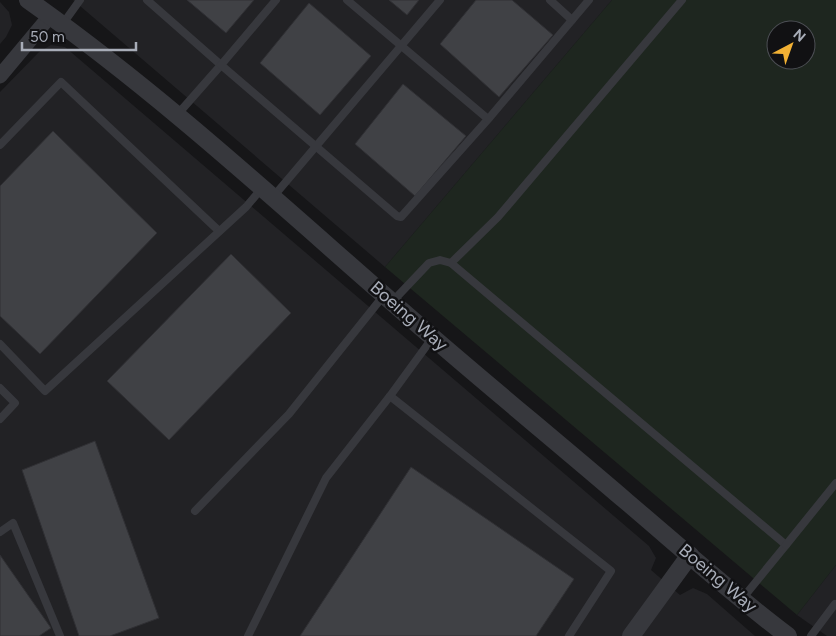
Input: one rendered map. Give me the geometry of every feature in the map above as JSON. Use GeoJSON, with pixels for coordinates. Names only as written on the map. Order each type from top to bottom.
{"type":"FeatureCollection","features":[{"type":"Feature","properties":{"kind":"street","name":"Boeing Way"},"geometry":{"type":"LineString","coordinates":[[28,0],[177,115],[433,337],[788,636]]}},
{"type":"Feature","properties":{"kind":"street"},"geometry":{"type":"LineString","coordinates":[[0,76],[56,20]]}},
{"type":"Feature","properties":{"kind":"street"},"geometry":{"type":"LineString","coordinates":[[631,636],[690,555]]}},
{"type":"Feature","properties":{"kind":"lane"},"geometry":{"type":"LineString","coordinates":[[56,20],[80,0]]}},
{"type":"Feature","properties":{"kind":"lane"},"geometry":{"type":"LineString","coordinates":[[147,0],[397,216],[401,217],[488,119],[589,0]]}},
{"type":"Feature","properties":{"kind":"lane"},"geometry":{"type":"LineString","coordinates":[[177,115],[276,0]]}},
{"type":"Feature","properties":{"kind":"lane"},"geometry":{"type":"LineString","coordinates":[[347,0],[488,119]]}},
{"type":"Feature","properties":{"kind":"lane"},"geometry":{"type":"LineString","coordinates":[[0,344],[45,390],[220,231],[268,192],[316,146],[440,0]]}},
{"type":"Feature","properties":{"kind":"lane"},"geometry":{"type":"LineString","coordinates":[[550,0],[572,20]]}},
{"type":"Feature","properties":{"kind":"lane"},"geometry":{"type":"LineString","coordinates":[[451,263],[498,217],[682,0]]}},
{"type":"Feature","properties":{"kind":"lane"},"geometry":{"type":"LineString","coordinates":[[0,145],[61,82],[220,231]]}},
{"type":"Feature","properties":{"kind":"lane"},"geometry":{"type":"LineString","coordinates":[[195,511],[290,414],[388,298],[429,263],[440,260],[451,263],[786,546]]}},
{"type":"Feature","properties":{"kind":"lane"},"geometry":{"type":"LineString","coordinates":[[248,636],[326,478],[433,337]]}},
{"type":"Feature","properties":{"kind":"lane"},"geometry":{"type":"LineString","coordinates":[[0,388],[15,404],[0,419]]}},
{"type":"Feature","properties":{"kind":"lane"},"geometry":{"type":"LineString","coordinates":[[390,396],[611,571],[569,636]]}},
{"type":"Feature","properties":{"kind":"lane"},"geometry":{"type":"LineString","coordinates":[[742,599],[836,483]]}},
{"type":"Feature","properties":{"kind":"lane"},"geometry":{"type":"LineString","coordinates":[[0,532],[13,524],[60,636]]}},
{"type":"Feature","properties":{"kind":"lane"},"geometry":{"type":"LineString","coordinates":[[811,636],[836,603]]}},
{"type":"Feature","properties":{"kind":"shaded area"},"geometry":{"type":"Polygon","coordinates":[[[73,0],[612,0],[385,267],[73,0]]]}},
{"type":"Feature","properties":{"kind":"shaded area"},"geometry":{"type":"Polygon","coordinates":[[[612,0],[836,0],[836,565],[797,615],[385,267],[612,0]]]}},
{"type":"Feature","properties":{"kind":"shaded area"},"geometry":{"type":"Polygon","coordinates":[[[0,2],[9,12],[12,25],[0,44],[0,2]]]}},
{"type":"Feature","properties":{"kind":"shaded area"},"geometry":{"type":"Polygon","coordinates":[[[51,45],[65,47],[649,546],[656,558],[651,570],[680,595],[693,588],[707,594],[755,636],[0,636],[0,92],[39,52],[51,45]]]}},
{"type":"Feature","properties":{"kind":"shaded area"},"geometry":{"type":"Polygon","coordinates":[[[836,565],[836,636],[827,636],[797,615],[836,565]]]}},
{"type":"Feature","properties":{"kind":"building"},"geometry":{"type":"Polygon","coordinates":[[[187,0],[254,0],[226,33],[187,0]]]}},
{"type":"Feature","properties":{"kind":"building"},"geometry":{"type":"Polygon","coordinates":[[[389,0],[419,0],[407,15],[389,0]]]}},
{"type":"Feature","properties":{"kind":"building"},"geometry":{"type":"Polygon","coordinates":[[[476,0],[512,0],[553,35],[499,97],[440,44],[476,0]]]}},
{"type":"Feature","properties":{"kind":"building"},"geometry":{"type":"Polygon","coordinates":[[[309,3],[371,56],[320,115],[260,63],[309,3]]]}},
{"type":"Feature","properties":{"kind":"building"},"geometry":{"type":"Polygon","coordinates":[[[403,84],[466,136],[415,196],[355,144],[403,84]]]}},
{"type":"Feature","properties":{"kind":"building"},"geometry":{"type":"Polygon","coordinates":[[[53,131],[157,233],[40,354],[0,316],[0,186],[53,131]]]}},
{"type":"Feature","properties":{"kind":"building"},"geometry":{"type":"Polygon","coordinates":[[[231,254],[291,313],[169,440],[107,381],[231,254]]]}},
{"type":"Feature","properties":{"kind":"building"},"geometry":{"type":"Polygon","coordinates":[[[95,441],[159,618],[110,636],[79,636],[22,470],[95,441]]]}},
{"type":"Feature","properties":{"kind":"building"},"geometry":{"type":"Polygon","coordinates":[[[411,467],[574,579],[536,636],[300,636],[411,467]]]}},
{"type":"Feature","properties":{"kind":"building"},"geometry":{"type":"Polygon","coordinates":[[[0,555],[51,628],[39,636],[0,636],[0,555]]]}}]}
